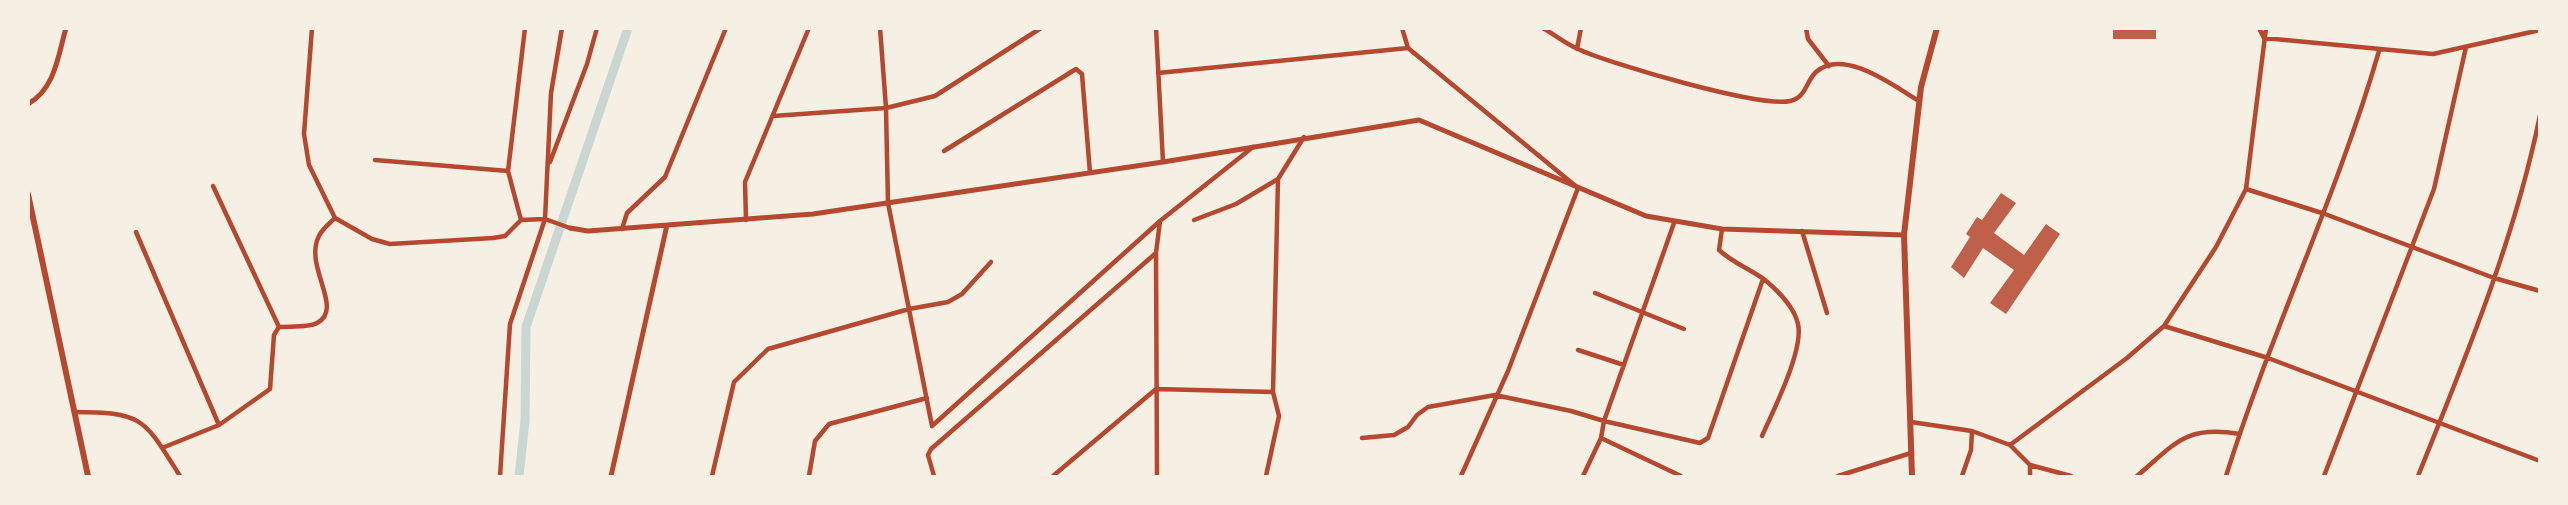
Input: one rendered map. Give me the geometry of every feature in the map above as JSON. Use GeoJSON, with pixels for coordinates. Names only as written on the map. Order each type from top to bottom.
{"type":"FeatureCollection","features":[{"type":"Feature","properties":{"kind":"main road"},"geometry":{"type":"LineString","coordinates":[[1912,477],[1904,235],[1920,101],[1937,28]]}},
{"type":"Feature","properties":{"kind":"main road"},"geometry":{"type":"LineString","coordinates":[[28,194],[88,477]]}},
{"type":"Feature","properties":{"kind":"street"},"geometry":{"type":"LineString","coordinates":[[28,104],[42,95],[50,84],[66,28]]}},
{"type":"Feature","properties":{"kind":"street"},"geometry":{"type":"LineString","coordinates":[[312,28],[304,134],[309,165],[335,218],[372,239],[390,244],[505,236],[520,220],[545,219],[570,228],[588,231],[746,220],[888,203],[1163,162],[1304,137],[1419,120],[1646,216],[1674,223],[1722,229],[1904,235]]}},
{"type":"Feature","properties":{"kind":"street"},"geometry":{"type":"LineString","coordinates":[[520,220],[508,171],[525,28]]}},
{"type":"Feature","properties":{"kind":"street"},"geometry":{"type":"LineString","coordinates":[[501,477],[510,324],[545,219],[551,93],[562,28]]}},
{"type":"Feature","properties":{"kind":"street"},"geometry":{"type":"LineString","coordinates":[[548,167],[587,64],[597,28]]}},
{"type":"Feature","properties":{"kind":"street"},"geometry":{"type":"LineString","coordinates":[[622,229],[627,213],[664,177],[726,28]]}},
{"type":"Feature","properties":{"kind":"street"},"geometry":{"type":"LineString","coordinates":[[746,220],[745,182],[809,28]]}},
{"type":"Feature","properties":{"kind":"street"},"geometry":{"type":"LineString","coordinates":[[879,28],[886,108],[888,203],[932,426],[1160,220],[1253,147]]}},
{"type":"Feature","properties":{"kind":"street"},"geometry":{"type":"LineString","coordinates":[[773,116],[886,108],[935,96],[1041,28]]}},
{"type":"Feature","properties":{"kind":"street"},"geometry":{"type":"LineString","coordinates":[[1156,28],[1163,162]]}},
{"type":"Feature","properties":{"kind":"street"},"geometry":{"type":"LineString","coordinates":[[1402,28],[1408,48],[1578,188]]}},
{"type":"Feature","properties":{"kind":"street"},"geometry":{"type":"LineString","coordinates":[[1543,28],[1577,49],[1616,64],[1757,100],[1790,101],[1803,94],[1816,72],[1837,64],[1857,66],[1920,101]]}},
{"type":"Feature","properties":{"kind":"street"},"geometry":{"type":"LineString","coordinates":[[1577,49],[1581,28]]}},
{"type":"Feature","properties":{"kind":"street"},"geometry":{"type":"LineString","coordinates":[[1806,28],[1808,39],[1829,66]]}},
{"type":"Feature","properties":{"kind":"street"},"geometry":{"type":"LineString","coordinates":[[2259,28],[2264,38]]}},
{"type":"Feature","properties":{"kind":"street"},"geometry":{"type":"LineString","coordinates":[[2010,445],[2127,358],[2164,326],[2216,247],[2246,189],[2266,28]]}},
{"type":"Feature","properties":{"kind":"street"},"geometry":{"type":"LineString","coordinates":[[2264,38],[2379,51],[2433,54],[2540,30]]}},
{"type":"Feature","properties":{"kind":"street"},"geometry":{"type":"LineString","coordinates":[[2324,477],[2434,189],[2466,47]]}},
{"type":"Feature","properties":{"kind":"street"},"geometry":{"type":"LineString","coordinates":[[1158,73],[1408,48]]}},
{"type":"Feature","properties":{"kind":"street"},"geometry":{"type":"LineString","coordinates":[[2226,477],[2268,358],[2325,214],[2379,51]]}},
{"type":"Feature","properties":{"kind":"street"},"geometry":{"type":"LineString","coordinates":[[944,151],[1076,69],[1082,74],[1090,172]]}},
{"type":"Feature","properties":{"kind":"street"},"geometry":{"type":"LineString","coordinates":[[2418,477],[2494,278],[2533,147],[2540,115]]}},
{"type":"Feature","properties":{"kind":"street"},"geometry":{"type":"LineString","coordinates":[[1194,220],[1236,204],[1278,179],[1304,137]]}},
{"type":"Feature","properties":{"kind":"street"},"geometry":{"type":"LineString","coordinates":[[375,160],[508,171]]}},
{"type":"Feature","properties":{"kind":"street"},"geometry":{"type":"LineString","coordinates":[[1266,477],[1279,416],[1273,392],[1278,179]]}},
{"type":"Feature","properties":{"kind":"street"},"geometry":{"type":"LineString","coordinates":[[213,186],[279,327]]}},
{"type":"Feature","properties":{"kind":"street"},"geometry":{"type":"LineString","coordinates":[[1461,477],[1495,395],[1508,371],[1578,188]]}},
{"type":"Feature","properties":{"kind":"street"},"geometry":{"type":"LineString","coordinates":[[2246,189],[2325,214],[2494,278],[2540,291]]}},
{"type":"Feature","properties":{"kind":"street"},"geometry":{"type":"LineString","coordinates":[[279,327],[317,324],[327,313],[329,302],[317,274],[314,258],[318,236],[335,218]]}},
{"type":"Feature","properties":{"kind":"street"},"geometry":{"type":"LineString","coordinates":[[1157,477],[1156,254],[1160,220]]}},
{"type":"Feature","properties":{"kind":"street"},"geometry":{"type":"LineString","coordinates":[[1583,477],[1601,438],[1604,421],[1674,223]]}},
{"type":"Feature","properties":{"kind":"street"},"geometry":{"type":"LineString","coordinates":[[613,476],[667,225]]}},
{"type":"Feature","properties":{"kind":"street"},"geometry":{"type":"LineString","coordinates":[[1722,229],[1719,250],[1731,261],[1763,279],[1785,299],[1798,324],[1792,366],[1762,436]]}},
{"type":"Feature","properties":{"kind":"street"},"geometry":{"type":"LineString","coordinates":[[1802,231],[1827,313]]}},
{"type":"Feature","properties":{"kind":"street"},"geometry":{"type":"LineString","coordinates":[[136,232],[219,425]]}},
{"type":"Feature","properties":{"kind":"street"},"geometry":{"type":"LineString","coordinates":[[934,477],[928,455],[931,449],[1156,254]]}},
{"type":"Feature","properties":{"kind":"street"},"geometry":{"type":"LineString","coordinates":[[712,477],[734,382],[768,349],[909,309],[948,302],[955,298],[991,262]]}},
{"type":"Feature","properties":{"kind":"street"},"geometry":{"type":"LineString","coordinates":[[1362,438],[1394,435],[1408,428],[1417,415],[1428,407],[1495,395],[1571,411],[1700,444],[1708,438],[1763,279]]}},
{"type":"Feature","properties":{"kind":"street"},"geometry":{"type":"LineString","coordinates":[[1595,293],[1642,314],[1684,329]]}},
{"type":"Feature","properties":{"kind":"street"},"geometry":{"type":"LineString","coordinates":[[2164,326],[2268,358],[2439,425],[2540,461]]}},
{"type":"Feature","properties":{"kind":"street"},"geometry":{"type":"LineString","coordinates":[[162,448],[219,425],[270,389],[274,335],[279,327]]}},
{"type":"Feature","properties":{"kind":"street"},"geometry":{"type":"LineString","coordinates":[[1578,350],[1624,365]]}},
{"type":"Feature","properties":{"kind":"street"},"geometry":{"type":"LineString","coordinates":[[1053,477],[1156,389],[1273,392]]}},
{"type":"Feature","properties":{"kind":"street"},"geometry":{"type":"LineString","coordinates":[[809,477],[815,441],[829,424],[927,398]]}},
{"type":"Feature","properties":{"kind":"street"},"geometry":{"type":"LineString","coordinates":[[74,412],[108,412],[135,418],[162,448],[180,477]]}},
{"type":"Feature","properties":{"kind":"street"},"geometry":{"type":"LineString","coordinates":[[1911,422],[1972,431],[2010,445],[2030,465],[2071,477]]}},
{"type":"Feature","properties":{"kind":"street"},"geometry":{"type":"LineString","coordinates":[[2137,477],[2186,435],[2209,430],[2240,434]]}},
{"type":"Feature","properties":{"kind":"street"},"geometry":{"type":"LineString","coordinates":[[1962,477],[1971,450],[1972,431]]}},
{"type":"Feature","properties":{"kind":"street"},"geometry":{"type":"LineString","coordinates":[[1601,438],[1681,477]]}},
{"type":"Feature","properties":{"kind":"street"},"geometry":{"type":"LineString","coordinates":[[1838,477],[1911,453]]}},
{"type":"Feature","properties":{"kind":"street"},"geometry":{"type":"LineString","coordinates":[[2030,465],[2030,477]]}},
{"type":"Feature","properties":{"kind":"building"},"geometry":{"type":"Polygon","coordinates":[[[2113,28],[2156,28],[2156,39],[2113,39],[2113,28]]]}},
{"type":"Feature","properties":{"kind":"building"},"geometry":{"type":"Polygon","coordinates":[[[2001,193],[2016,203],[1994,233],[2024,255],[2046,224],[2060,234],[2006,314],[1990,303],[2014,270],[1983,248],[1964,278],[1951,267],[1970,237],[1966,234],[1977,217],[1982,220],[2001,193]]]}},
{"type":"Feature","properties":{"kind":"waterway"},"geometry":{"type":"LineString","coordinates":[[519,476],[525,421],[526,327],[628,28]]}}]}
